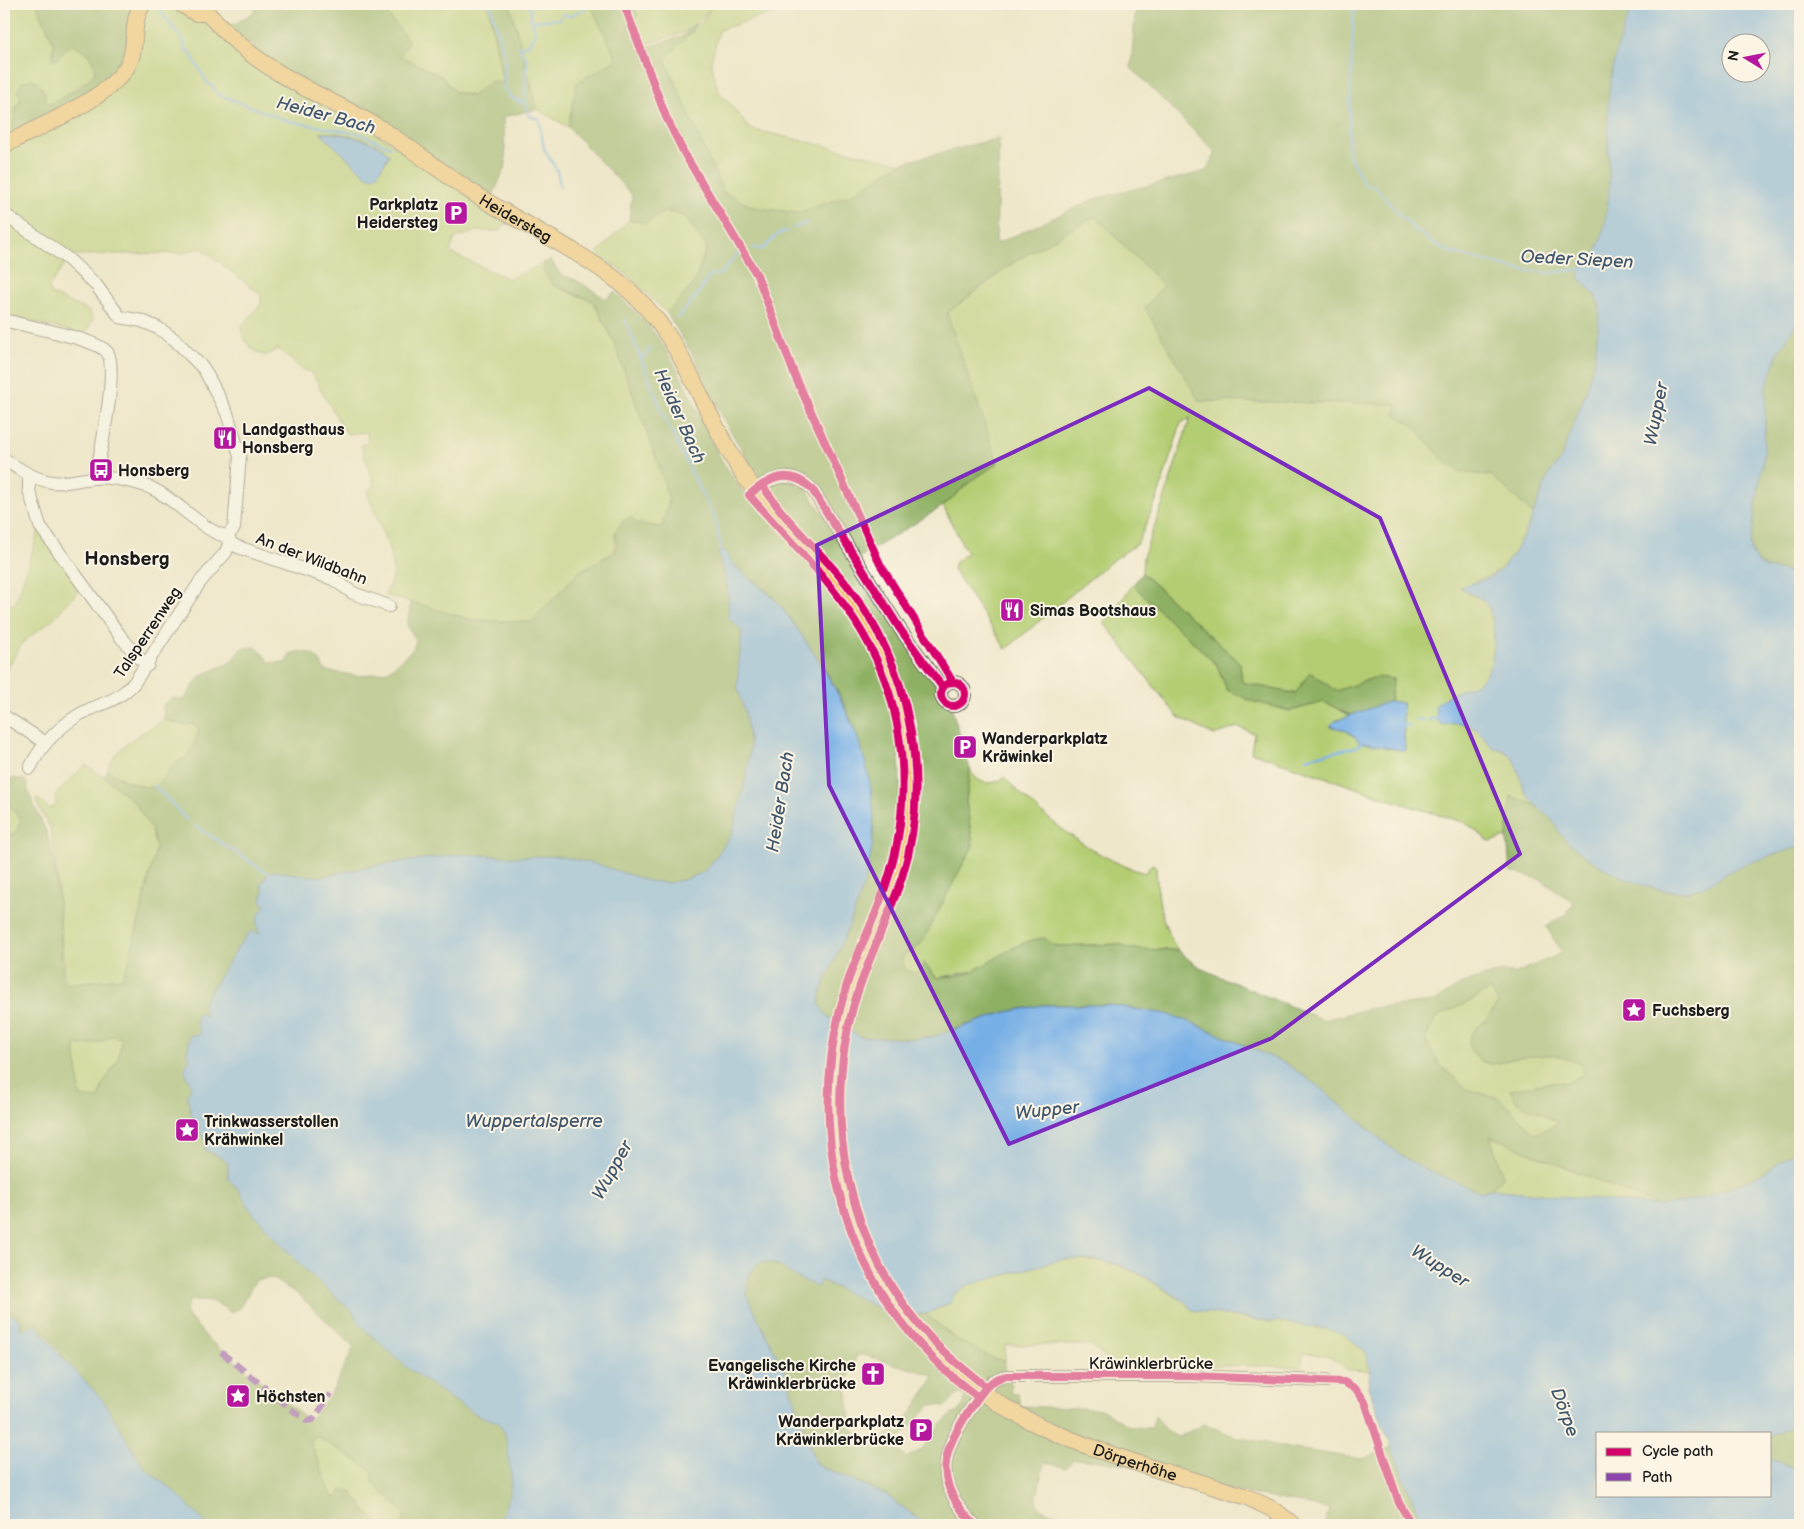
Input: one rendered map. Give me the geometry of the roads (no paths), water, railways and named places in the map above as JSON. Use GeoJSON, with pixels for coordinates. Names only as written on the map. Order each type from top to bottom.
{"type":"FeatureCollection","features":[{"type":"Feature","properties":{"kind":"main road"},"geometry":{"type":"LineString","coordinates":[[4,145],[84,104],[123,73],[131,57],[136,20],[143,4]]}},
{"type":"Feature","properties":{"kind":"main road"},"geometry":{"type":"LineString","coordinates":[[181,4],[196,13],[203,8]]}},
{"type":"Feature","properties":{"kind":"main road","name":"Heidersteg"},"geometry":{"type":"LineString","coordinates":[[203,8],[231,37],[263,63],[383,130],[461,186],[586,259],[629,291],[660,323],[674,343],[723,440],[755,490],[828,572],[862,618],[889,673],[903,722],[909,791],[902,852],[888,901],[851,992]]}},
{"type":"Feature","properties":{"kind":"main road","name":"Dörperhöhe"},"geometry":{"type":"LineString","coordinates":[[851,992],[842,1024],[835,1073],[835,1129],[840,1170],[851,1213],[864,1246],[885,1286],[909,1321],[947,1364],[981,1392],[1020,1416],[1052,1432],[1248,1497],[1274,1510],[1293,1525]]}},
{"type":"Feature","properties":{"kind":"street","name":"Talsperrenweg"},"geometry":{"type":"LineString","coordinates":[[4,214],[68,259],[96,284],[120,317],[142,321],[158,328],[174,339],[204,369],[227,413],[240,456],[234,528],[227,536],[229,544],[226,552],[200,582],[148,664],[122,696],[77,716],[46,744],[30,768]]}},
{"type":"Feature","properties":{"kind":"street"},"geometry":{"type":"LineString","coordinates":[[4,320],[89,342],[108,354],[111,361],[110,382],[95,478]]}},
{"type":"Feature","properties":{"kind":"street","name":"An der Wildbahn"},"geometry":{"type":"LineString","coordinates":[[4,459],[29,475],[62,483],[95,478],[142,484],[156,489],[169,496],[214,531],[227,536],[232,544],[333,580],[353,592],[389,606]]}},
{"type":"Feature","properties":{"kind":"street"},"geometry":{"type":"LineString","coordinates":[[29,475],[29,490],[40,526],[121,637],[140,659],[148,664]]}},
{"type":"Feature","properties":{"kind":"street"},"geometry":{"type":"LineString","coordinates":[[755,490],[769,479],[781,476],[801,481],[812,489],[895,622],[943,688]]}},
{"type":"Feature","properties":{"kind":"street"},"geometry":{"type":"LineString","coordinates":[[4,716],[46,744]]}},
{"type":"Feature","properties":{"kind":"street","name":"Kräwinklerbrücke"},"geometry":{"type":"LineString","coordinates":[[981,1392],[995,1379],[1007,1376],[1190,1376],[1326,1381]]}},
{"type":"Feature","properties":{"kind":"street"},"geometry":{"type":"LineString","coordinates":[[975,1525],[951,1492],[945,1462],[951,1439],[981,1392]]}},
{"type":"Feature","properties":{"kind":"water","name":"Wupper"},"geometry":{"type":"Polygon","coordinates":[[[1634,4],[1800,4],[1800,317],[1777,355],[1766,388],[1764,453],[1750,545],[1752,554],[1761,565],[1775,570],[1800,571],[1800,846],[1743,865],[1709,884],[1688,891],[1672,891],[1638,883],[1603,867],[1573,847],[1562,836],[1548,816],[1526,794],[1512,757],[1501,750],[1493,748],[1472,727],[1461,724],[1443,725],[1437,720],[1435,707],[1447,696],[1479,682],[1488,671],[1494,641],[1494,629],[1490,610],[1484,601],[1460,587],[1489,578],[1501,570],[1512,556],[1529,525],[1549,474],[1560,461],[1586,392],[1595,359],[1600,306],[1594,294],[1579,277],[1582,268],[1591,259],[1600,242],[1608,204],[1609,92],[1614,61],[1634,4]]]}},
{"type":"Feature","properties":{"kind":"water"},"geometry":{"type":"Polygon","coordinates":[[[320,133],[337,134],[368,141],[377,145],[389,155],[377,175],[367,176],[320,133]]]}},
{"type":"Feature","properties":{"kind":"water","name":"Wuppertalsperre"},"geometry":{"type":"Polygon","coordinates":[[[721,551],[726,552],[739,570],[768,593],[785,612],[826,673],[842,702],[855,731],[865,762],[872,794],[873,826],[870,859],[861,893],[822,990],[819,1004],[826,1015],[860,1037],[913,1039],[932,1037],[1006,1012],[1042,1005],[1110,1005],[1167,1014],[1285,1063],[1314,1083],[1396,1152],[1420,1167],[1481,1192],[1491,1189],[1659,1206],[1697,1199],[1734,1186],[1769,1169],[1800,1146],[1800,1422],[1772,1435],[1772,1432],[1596,1432],[1596,1496],[1772,1496],[1772,1460],[1800,1470],[1800,1525],[1425,1525],[1419,1516],[1368,1387],[1370,1370],[1365,1351],[1344,1334],[1277,1321],[1271,1322],[1192,1310],[1186,1302],[1140,1274],[1117,1264],[1097,1260],[1063,1259],[968,1285],[954,1294],[952,1302],[926,1314],[917,1314],[900,1326],[878,1308],[821,1280],[817,1287],[772,1263],[764,1262],[753,1268],[748,1281],[747,1296],[786,1375],[816,1465],[885,1494],[926,1525],[498,1525],[510,1495],[511,1473],[505,1433],[498,1422],[478,1415],[410,1370],[361,1326],[352,1311],[304,1269],[251,1211],[237,1187],[228,1179],[228,1163],[223,1158],[205,1150],[205,1140],[192,1117],[187,1094],[191,1084],[185,1069],[190,1058],[187,1054],[190,1035],[197,1036],[201,1032],[196,1020],[199,1012],[205,1016],[203,1003],[240,944],[251,931],[260,934],[257,926],[258,919],[260,912],[265,906],[261,900],[264,891],[261,886],[268,873],[273,871],[320,877],[379,865],[463,854],[511,857],[557,856],[596,864],[648,881],[668,883],[684,880],[702,873],[709,867],[732,834],[747,773],[750,747],[746,717],[737,685],[742,631],[728,617],[728,592],[718,553],[721,551]]]}},
{"type":"Feature","properties":{"kind":"water"},"geometry":{"type":"Polygon","coordinates":[[[1390,701],[1402,703],[1405,751],[1359,742],[1346,731],[1330,726],[1335,721],[1390,701]]]}},
{"type":"Feature","properties":{"kind":"water"},"geometry":{"type":"Polygon","coordinates":[[[4,1310],[21,1320],[20,1328],[22,1330],[36,1324],[57,1352],[103,1400],[144,1468],[175,1492],[207,1525],[4,1525],[4,1310]]]}},
{"type":"Feature","properties":{"kind":"waterway","name":"Heider Bach"},"geometry":{"type":"LineString","coordinates":[[155,4],[184,42],[185,51],[189,51],[208,84],[213,86],[217,94],[288,121],[361,134],[390,147]]}},
{"type":"Feature","properties":{"kind":"waterway"},"geometry":{"type":"LineString","coordinates":[[490,4],[505,58],[504,89],[510,97],[525,104],[529,116],[539,119],[544,149],[557,170],[560,186]]}},
{"type":"Feature","properties":{"kind":"waterway"},"geometry":{"type":"LineString","coordinates":[[527,4],[531,11],[530,18],[532,21]]}},
{"type":"Feature","properties":{"kind":"waterway","name":"Oeder Siepen"},"geometry":{"type":"LineString","coordinates":[[1354,4],[1348,153],[1365,185],[1374,185],[1400,216],[1428,240],[1449,252],[1515,269],[1550,273],[1581,269]]}},
{"type":"Feature","properties":{"kind":"waterway"},"geometry":{"type":"LineString","coordinates":[[525,104],[528,61],[519,47],[528,45],[535,33],[532,21],[560,19],[563,14],[570,16],[588,7]]}},
{"type":"Feature","properties":{"kind":"waterway"},"geometry":{"type":"LineString","coordinates":[[794,228],[806,223]]}},
{"type":"Feature","properties":{"kind":"waterway"},"geometry":{"type":"LineString","coordinates":[[753,248],[763,249],[778,234],[787,231]]}},
{"type":"Feature","properties":{"kind":"waterway"},"geometry":{"type":"LineString","coordinates":[[677,318],[695,298],[710,275],[721,274],[738,253]]}},
{"type":"Feature","properties":{"kind":"waterway","name":"Heider Bach"},"geometry":{"type":"LineString","coordinates":[[625,319],[665,419],[715,519],[722,552]]}},
{"type":"Feature","properties":{"kind":"waterway"},"geometry":{"type":"LineString","coordinates":[[641,360],[651,348]]}},
{"type":"Feature","properties":{"kind":"waterway"},"geometry":{"type":"LineString","coordinates":[[1429,720],[1438,718]]}},
{"type":"Feature","properties":{"kind":"waterway"},"geometry":{"type":"LineString","coordinates":[[1415,720],[1424,720]]}},
{"type":"Feature","properties":{"kind":"waterway"},"geometry":{"type":"LineString","coordinates":[[1402,727],[1410,725]]}},
{"type":"Feature","properties":{"kind":"waterway"},"geometry":{"type":"LineString","coordinates":[[1306,758],[1356,747],[1363,741]]}},
{"type":"Feature","properties":{"kind":"waterway"},"geometry":{"type":"LineString","coordinates":[[154,785],[187,820]]}},
{"type":"Feature","properties":{"kind":"waterway"},"geometry":{"type":"LineString","coordinates":[[195,826],[269,874]]}},
{"type":"Feature","properties":{"kind":"place","name":"Parkplatz Heidersteg"},"geometry":{"type":"Point","coordinates":[456,213]}},
{"type":"Feature","properties":{"kind":"place","name":"Landgasthaus Honsberg"},"geometry":{"type":"Point","coordinates":[225,438]}},
{"type":"Feature","properties":{"kind":"place","name":"Honsberg"},"geometry":{"type":"Point","coordinates":[101,470]}},
{"type":"Feature","properties":{"kind":"place","name":"Simas Bootshaus"},"geometry":{"type":"Point","coordinates":[1012,610]}},
{"type":"Feature","properties":{"kind":"place","name":"Wanderparkplatz Kräwinkel"},"geometry":{"type":"Point","coordinates":[965,747]}},
{"type":"Feature","properties":{"kind":"place","name":"Fuchsberg"},"geometry":{"type":"Point","coordinates":[1634,1010]}},
{"type":"Feature","properties":{"kind":"place","name":"Trinkwasserstollen Krähwinkel"},"geometry":{"type":"Point","coordinates":[187,1130]}},
{"type":"Feature","properties":{"kind":"place","name":"Evangelische Kirche Kräwinklerbrücke"},"geometry":{"type":"Point","coordinates":[873,1374]}},
{"type":"Feature","properties":{"kind":"place","name":"Höchsten"},"geometry":{"type":"Point","coordinates":[238,1396]}},
{"type":"Feature","properties":{"kind":"place","name":"Wanderparkplatz Kräwinklerbrücke"},"geometry":{"type":"Point","coordinates":[921,1430]}},
{"type":"Feature","properties":{"kind":"district","name":"Honsberg"},"geometry":{"type":"Point","coordinates":[127,558]}},
{"type":"Feature","properties":{"kind":"water label","name":"Dörpe"},"geometry":{"type":"Point","coordinates":[1565,1412]}}]}
